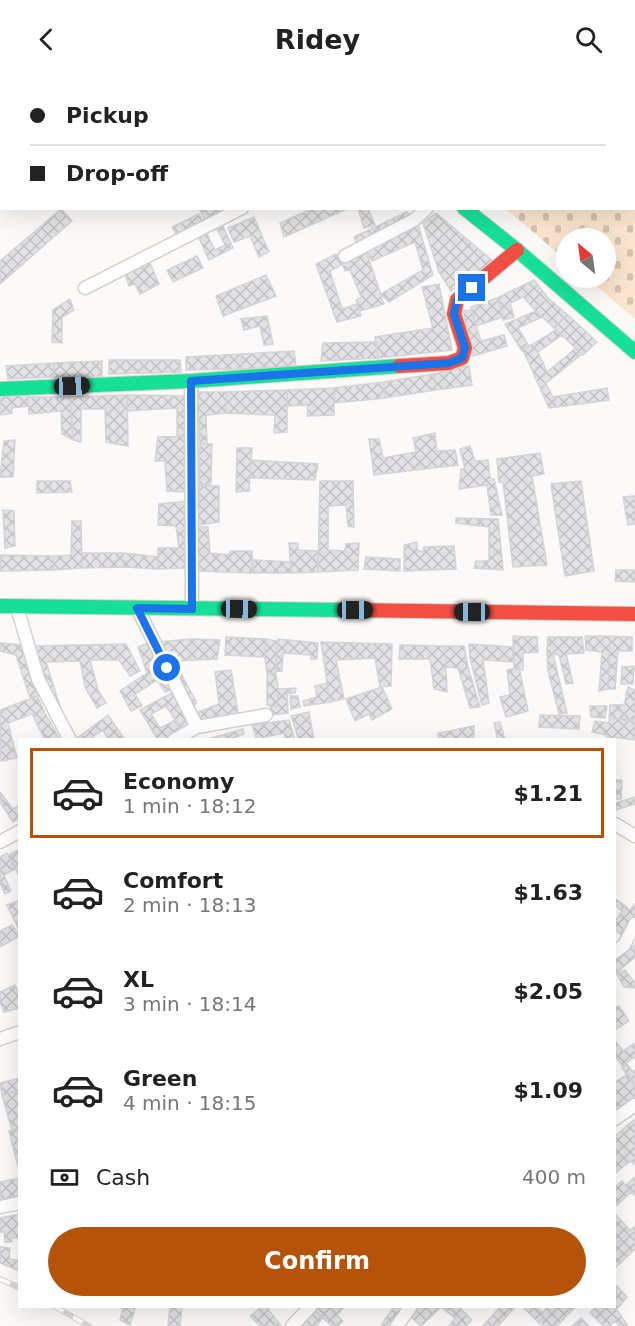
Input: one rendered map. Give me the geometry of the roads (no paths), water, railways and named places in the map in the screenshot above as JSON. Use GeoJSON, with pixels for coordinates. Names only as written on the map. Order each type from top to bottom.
{"type":"FeatureCollection","features":[{"type":"Feature","properties":{"kind":"street"},"geometry":{"type":"LineString","coordinates":[[85,288],[238,210]]}},
{"type":"Feature","properties":{"kind":"street"},"geometry":{"type":"LineString","coordinates":[[345,256],[414,220],[425,210]]}},
{"type":"Feature","properties":{"kind":"street"},"geometry":{"type":"LineString","coordinates":[[467,210],[517,250],[635,352]]}},
{"type":"Feature","properties":{"kind":"street"},"geometry":{"type":"LineString","coordinates":[[0,389],[191,381],[449,363],[462,358],[465,348],[454,314],[457,300],[517,250]]}},
{"type":"Feature","properties":{"kind":"street"},"geometry":{"type":"LineString","coordinates":[[191,381],[192,609]]}},
{"type":"Feature","properties":{"kind":"street"},"geometry":{"type":"LineString","coordinates":[[0,606],[635,614]]}},
{"type":"Feature","properties":{"kind":"street"},"geometry":{"type":"LineString","coordinates":[[17,607],[38,679],[69,738]]}},
{"type":"Feature","properties":{"kind":"street"},"geometry":{"type":"LineString","coordinates":[[137,608],[197,728]]}},
{"type":"Feature","properties":{"kind":"street"},"geometry":{"type":"LineString","coordinates":[[178,738],[197,728],[266,715]]}},
{"type":"Feature","properties":{"kind":"street"},"geometry":{"type":"LineString","coordinates":[[616,825],[635,836]]}},
{"type":"Feature","properties":{"kind":"street"},"geometry":{"type":"LineString","coordinates":[[0,842],[18,832]]}},
{"type":"Feature","properties":{"kind":"street"},"geometry":{"type":"LineString","coordinates":[[616,951],[624,945],[635,924]]}},
{"type":"Feature","properties":{"kind":"street"},"geometry":{"type":"LineString","coordinates":[[0,1039],[18,1033]]}},
{"type":"Feature","properties":{"kind":"street"},"geometry":{"type":"LineString","coordinates":[[616,1118],[635,1105]]}},
{"type":"Feature","properties":{"kind":"street"},"geometry":{"type":"LineString","coordinates":[[0,1207],[18,1203]]}},
{"type":"Feature","properties":{"kind":"street"},"geometry":{"type":"LineString","coordinates":[[292,1326],[309,1308]]}},
{"type":"Feature","properties":{"kind":"street"},"geometry":{"type":"LineString","coordinates":[[397,1326],[410,1308]]}},
{"type":"Feature","properties":{"kind":"railway"},"geometry":{"type":"LineString","coordinates":[[0,1279],[18,1287]]}},
{"type":"Feature","properties":{"kind":"railway"},"geometry":{"type":"LineString","coordinates":[[58,1308],[89,1326]]}}]}
